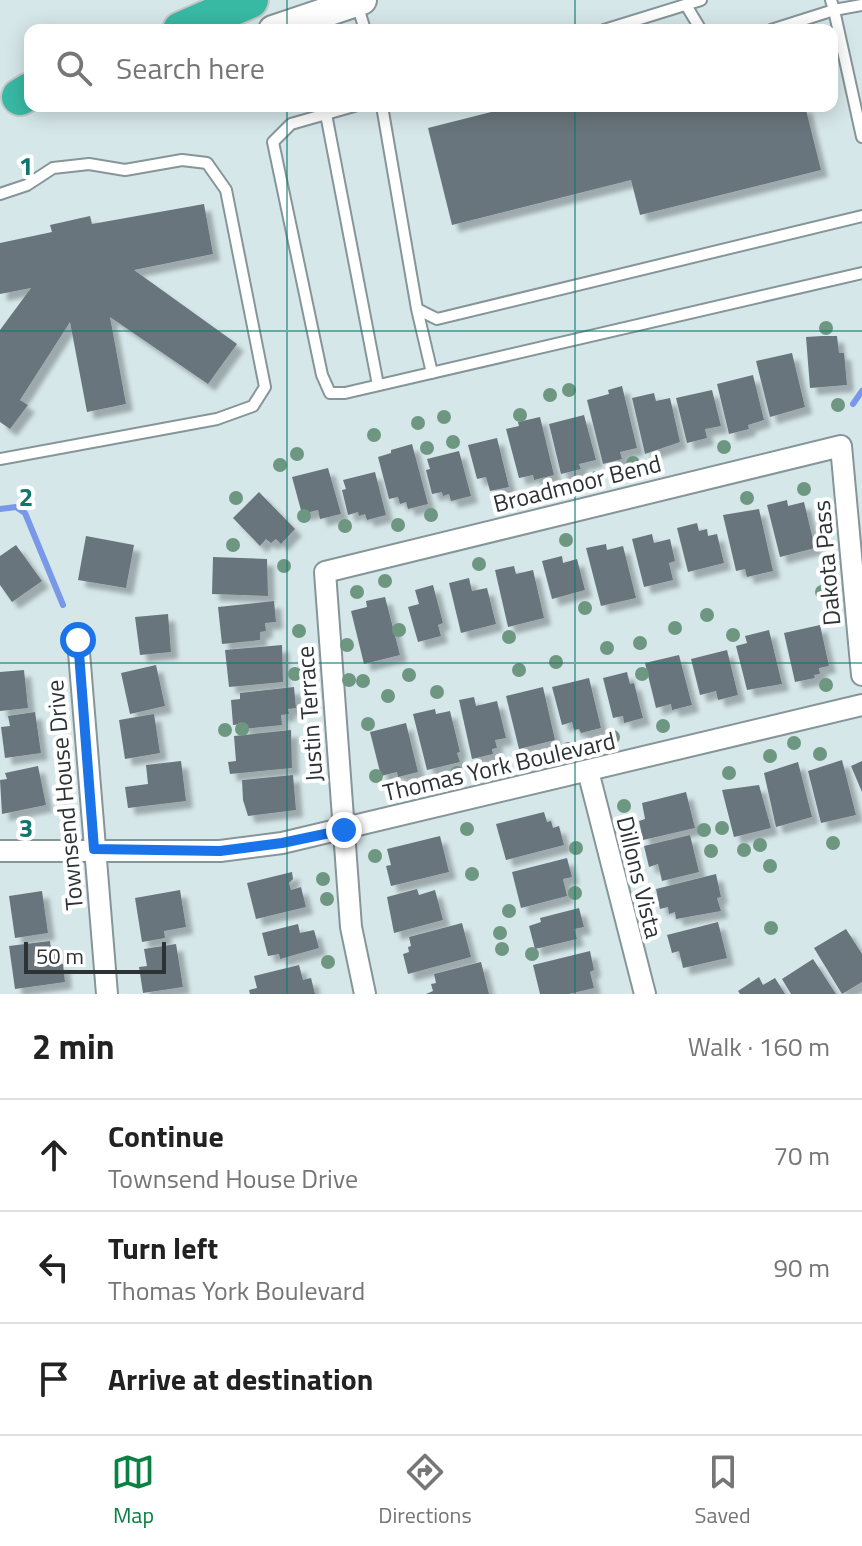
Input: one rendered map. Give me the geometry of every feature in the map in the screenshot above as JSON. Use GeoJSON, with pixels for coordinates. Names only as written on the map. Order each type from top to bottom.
{"type":"FeatureCollection","features":[{"type":"Feature","properties":{"kind":"highway"},"geometry":{"type":"LineString","coordinates":[[195,24],[250,0]]}},
{"type":"Feature","properties":{"kind":"main road"},"geometry":{"type":"LineString","coordinates":[[291,24],[359,1]]}},
{"type":"Feature","properties":{"kind":"street","name":"Broadmoor Bend"},"geometry":{"type":"LineString","coordinates":[[325,572],[841,446]]}},
{"type":"Feature","properties":{"kind":"street","name":"Dakota Pass"},"geometry":{"type":"LineString","coordinates":[[841,446],[862,675]]}},
{"type":"Feature","properties":{"kind":"street","name":"Justin Terrace"},"geometry":{"type":"LineString","coordinates":[[325,572],[351,927],[365,994]]}},
{"type":"Feature","properties":{"kind":"street","name":"Townsend House Drive"},"geometry":{"type":"LineString","coordinates":[[78,640],[107,994]]}},
{"type":"Feature","properties":{"kind":"street","name":"Thomas York Boulevard"},"geometry":{"type":"LineString","coordinates":[[0,851],[220,851],[282,843],[862,705]]}},
{"type":"Feature","properties":{"kind":"street","name":"Dillons Vista"},"geometry":{"type":"LineString","coordinates":[[588,771],[645,994]]}},
{"type":"Feature","properties":{"kind":"lane"},"geometry":{"type":"LineString","coordinates":[[624,24],[701,0]]}},
{"type":"Feature","properties":{"kind":"lane"},"geometry":{"type":"LineString","coordinates":[[359,1],[364,24]]}},
{"type":"Feature","properties":{"kind":"lane"},"geometry":{"type":"LineString","coordinates":[[686,5],[697,24]]}},
{"type":"Feature","properties":{"kind":"lane"},"geometry":{"type":"LineString","coordinates":[[786,24],[832,5],[862,5]]}},
{"type":"Feature","properties":{"kind":"lane"},"geometry":{"type":"LineString","coordinates":[[838,31],[862,137]]}},
{"type":"Feature","properties":{"kind":"lane"},"geometry":{"type":"LineString","coordinates":[[333,112],[291,124],[273,142],[322,375],[330,393],[345,393],[862,273]]}},
{"type":"Feature","properties":{"kind":"lane"},"geometry":{"type":"LineString","coordinates":[[383,112],[417,309],[432,373]]}},
{"type":"Feature","properties":{"kind":"lane"},"geometry":{"type":"LineString","coordinates":[[326,114],[378,385]]}},
{"type":"Feature","properties":{"kind":"lane"},"geometry":{"type":"LineString","coordinates":[[0,194],[27,185],[53,168],[89,164],[125,170],[182,160],[207,163],[226,190],[265,387],[253,406],[217,419],[0,459]]}},
{"type":"Feature","properties":{"kind":"lane"},"geometry":{"type":"LineString","coordinates":[[417,309],[437,319],[862,216]]}},
{"type":"Feature","properties":{"kind":"building"},"geometry":{"type":"Polygon","coordinates":[[[491,112],[806,112],[821,170],[640,215],[631,180],[452,225],[428,128],[491,112]]]}},
{"type":"Feature","properties":{"kind":"building"},"geometry":{"type":"Polygon","coordinates":[[[204,204],[213,254],[134,270],[237,344],[208,384],[110,317],[126,404],[87,412],[70,322],[20,400],[28,405],[10,429],[0,422],[0,330],[31,288],[0,294],[0,243],[52,232],[50,225],[90,216],[92,224],[204,204]]]}},
{"type":"Feature","properties":{"kind":"building"},"geometry":{"type":"Polygon","coordinates":[[[837,336],[839,353],[844,353],[847,385],[810,388],[806,337],[837,336]]]}},
{"type":"Feature","properties":{"kind":"building"},"geometry":{"type":"Polygon","coordinates":[[[792,353],[805,407],[770,417],[756,361],[792,353]]]}},
{"type":"Feature","properties":{"kind":"building"},"geometry":{"type":"Polygon","coordinates":[[[753,375],[764,420],[748,425],[749,429],[729,434],[717,384],[753,375]]]}},
{"type":"Feature","properties":{"kind":"building"},"geometry":{"type":"Polygon","coordinates":[[[622,386],[637,448],[620,452],[622,459],[603,464],[587,400],[609,394],[608,390],[622,386]]]}},
{"type":"Feature","properties":{"kind":"building"},"geometry":{"type":"Polygon","coordinates":[[[712,390],[721,426],[705,429],[707,438],[687,443],[676,398],[712,390]]]}},
{"type":"Feature","properties":{"kind":"building"},"geometry":{"type":"Polygon","coordinates":[[[654,393],[656,401],[670,398],[680,442],[645,454],[632,398],[654,393]]]}},
{"type":"Feature","properties":{"kind":"building"},"geometry":{"type":"Polygon","coordinates":[[[584,415],[596,460],[579,464],[581,469],[561,474],[549,424],[584,415]]]}},
{"type":"Feature","properties":{"kind":"building"},"geometry":{"type":"Polygon","coordinates":[[[540,417],[554,475],[534,480],[533,475],[519,478],[506,429],[519,426],[518,422],[540,417]]]}},
{"type":"Feature","properties":{"kind":"building"},"geometry":{"type":"Polygon","coordinates":[[[497,438],[509,487],[490,491],[486,477],[477,479],[468,445],[497,438]]]}},
{"type":"Feature","properties":{"kind":"building"},"geometry":{"type":"Polygon","coordinates":[[[412,444],[428,504],[408,509],[406,502],[400,504],[398,497],[389,499],[378,457],[412,444]]]}},
{"type":"Feature","properties":{"kind":"building"},"geometry":{"type":"Polygon","coordinates":[[[459,451],[471,496],[451,501],[449,494],[432,494],[426,470],[430,469],[427,459],[459,451]]]}},
{"type":"Feature","properties":{"kind":"building"},"geometry":{"type":"Polygon","coordinates":[[[328,468],[341,514],[320,519],[318,510],[302,514],[292,477],[328,468]]]}},
{"type":"Feature","properties":{"kind":"building"},"geometry":{"type":"Polygon","coordinates":[[[375,472],[386,515],[367,520],[365,514],[359,516],[358,512],[348,515],[342,490],[346,489],[343,480],[375,472]]]}},
{"type":"Feature","properties":{"kind":"building"},"geometry":{"type":"Polygon","coordinates":[[[259,492],[295,529],[281,544],[276,539],[271,543],[266,539],[260,546],[233,518],[259,492]]]}},
{"type":"Feature","properties":{"kind":"building"},"geometry":{"type":"Polygon","coordinates":[[[787,500],[788,506],[804,502],[815,548],[780,557],[767,505],[787,500]]]}},
{"type":"Feature","properties":{"kind":"building"},"geometry":{"type":"Polygon","coordinates":[[[759,509],[773,571],[747,577],[745,569],[736,571],[723,515],[759,509]]]}},
{"type":"Feature","properties":{"kind":"building"},"geometry":{"type":"Polygon","coordinates":[[[697,523],[699,531],[707,529],[708,536],[717,534],[724,563],[688,572],[677,528],[697,523]]]}},
{"type":"Feature","properties":{"kind":"building"},"geometry":{"type":"Polygon","coordinates":[[[652,534],[654,543],[670,539],[675,561],[669,563],[673,580],[644,587],[632,539],[652,534]]]}},
{"type":"Feature","properties":{"kind":"building"},"geometry":{"type":"Polygon","coordinates":[[[86,536],[134,545],[126,588],[78,580],[86,536]]]}},
{"type":"Feature","properties":{"kind":"building"},"geometry":{"type":"Polygon","coordinates":[[[606,544],[607,550],[623,546],[636,598],[601,606],[586,548],[606,544]]]}},
{"type":"Feature","properties":{"kind":"building"},"geometry":{"type":"Polygon","coordinates":[[[16,545],[42,581],[12,602],[0,585],[0,556],[16,545]]]}},
{"type":"Feature","properties":{"kind":"building"},"geometry":{"type":"Polygon","coordinates":[[[562,556],[563,563],[577,559],[585,590],[552,599],[542,561],[562,556]]]}},
{"type":"Feature","properties":{"kind":"building"},"geometry":{"type":"Polygon","coordinates":[[[213,557],[267,559],[268,596],[212,594],[213,557]]]}},
{"type":"Feature","properties":{"kind":"building"},"geometry":{"type":"Polygon","coordinates":[[[514,566],[516,574],[533,570],[544,618],[508,627],[495,570],[514,566]]]}},
{"type":"Feature","properties":{"kind":"building"},"geometry":{"type":"Polygon","coordinates":[[[469,578],[472,591],[487,588],[496,624],[461,633],[449,583],[469,578]]]}},
{"type":"Feature","properties":{"kind":"building"},"geometry":{"type":"Polygon","coordinates":[[[433,585],[443,623],[438,625],[441,636],[418,642],[408,607],[419,604],[415,590],[433,585]]]}},
{"type":"Feature","properties":{"kind":"building"},"geometry":{"type":"Polygon","coordinates":[[[385,597],[400,655],[364,664],[351,611],[367,607],[366,601],[385,597]]]}},
{"type":"Feature","properties":{"kind":"building"},"geometry":{"type":"Polygon","coordinates":[[[274,601],[276,622],[265,623],[266,631],[260,632],[260,640],[222,644],[218,607],[274,601]]]}},
{"type":"Feature","properties":{"kind":"building"},"geometry":{"type":"Polygon","coordinates":[[[168,614],[171,652],[140,655],[135,617],[168,614]]]}},
{"type":"Feature","properties":{"kind":"building"},"geometry":{"type":"Polygon","coordinates":[[[820,625],[829,666],[819,668],[820,674],[814,675],[815,678],[795,682],[784,633],[820,625]]]}},
{"type":"Feature","properties":{"kind":"building"},"geometry":{"type":"Polygon","coordinates":[[[769,630],[782,684],[747,690],[736,646],[747,643],[745,636],[769,630]]]}},
{"type":"Feature","properties":{"kind":"building"},"geometry":{"type":"Polygon","coordinates":[[[282,645],[283,682],[229,687],[225,650],[282,645]]]}},
{"type":"Feature","properties":{"kind":"building"},"geometry":{"type":"Polygon","coordinates":[[[727,650],[738,695],[718,700],[716,691],[700,695],[691,659],[727,650]]]}},
{"type":"Feature","properties":{"kind":"building"},"geometry":{"type":"Polygon","coordinates":[[[679,655],[692,705],[672,710],[671,704],[656,708],[645,663],[679,655]]]}},
{"type":"Feature","properties":{"kind":"building"},"geometry":{"type":"Polygon","coordinates":[[[156,665],[165,706],[130,714],[121,673],[156,665]]]}},
{"type":"Feature","properties":{"kind":"building"},"geometry":{"type":"Polygon","coordinates":[[[24,670],[28,708],[0,711],[0,672],[24,670]]]}},
{"type":"Feature","properties":{"kind":"building"},"geometry":{"type":"Polygon","coordinates":[[[627,672],[630,684],[634,683],[643,718],[624,723],[623,716],[613,718],[603,678],[627,672]]]}},
{"type":"Feature","properties":{"kind":"building"},"geometry":{"type":"Polygon","coordinates":[[[589,678],[601,728],[581,733],[579,729],[574,730],[572,722],[562,725],[552,687],[589,678]]]}},
{"type":"Feature","properties":{"kind":"building"},"geometry":{"type":"Polygon","coordinates":[[[294,687],[296,708],[288,709],[289,714],[281,715],[282,725],[243,729],[242,724],[233,725],[231,700],[240,699],[240,693],[294,687]]]}},
{"type":"Feature","properties":{"kind":"building"},"geometry":{"type":"Polygon","coordinates":[[[543,687],[555,740],[519,749],[506,696],[543,687]]]}},
{"type":"Feature","properties":{"kind":"building"},"geometry":{"type":"Polygon","coordinates":[[[474,697],[476,706],[497,701],[506,738],[495,740],[497,748],[492,749],[493,754],[472,759],[459,700],[474,697]]]}},
{"type":"Feature","properties":{"kind":"building"},"geometry":{"type":"Polygon","coordinates":[[[435,709],[436,714],[450,711],[460,762],[427,770],[413,714],[435,709]]]}},
{"type":"Feature","properties":{"kind":"building"},"geometry":{"type":"Polygon","coordinates":[[[35,712],[41,753],[5,758],[1,727],[10,726],[8,716],[35,712]]]}},
{"type":"Feature","properties":{"kind":"building"},"geometry":{"type":"Polygon","coordinates":[[[154,714],[160,753],[125,759],[119,720],[154,714]]]}},
{"type":"Feature","properties":{"kind":"building"},"geometry":{"type":"Polygon","coordinates":[[[406,723],[418,772],[398,777],[397,772],[381,776],[370,732],[406,723]]]}},
{"type":"Feature","properties":{"kind":"building"},"geometry":{"type":"Polygon","coordinates":[[[291,730],[292,768],[230,774],[228,762],[236,761],[234,736],[291,730]]]}},
{"type":"Feature","properties":{"kind":"building"},"geometry":{"type":"Polygon","coordinates":[[[842,760],[856,815],[821,823],[808,771],[842,760]]]}},
{"type":"Feature","properties":{"kind":"building"},"geometry":{"type":"Polygon","coordinates":[[[181,761],[186,801],[128,808],[125,787],[148,784],[146,765],[181,761]]]}},
{"type":"Feature","properties":{"kind":"building"},"geometry":{"type":"Polygon","coordinates":[[[862,761],[862,792],[851,766],[862,761]]]}},
{"type":"Feature","properties":{"kind":"building"},"geometry":{"type":"Polygon","coordinates":[[[798,762],[812,817],[776,827],[764,773],[798,762]]]}},
{"type":"Feature","properties":{"kind":"building"},"geometry":{"type":"Polygon","coordinates":[[[38,766],[46,805],[2,814],[0,780],[7,779],[5,773],[38,766]]]}},
{"type":"Feature","properties":{"kind":"building"},"geometry":{"type":"Polygon","coordinates":[[[293,775],[296,810],[248,816],[242,780],[293,775]]]}},
{"type":"Feature","properties":{"kind":"building"},"geometry":{"type":"Polygon","coordinates":[[[759,785],[771,828],[734,837],[722,790],[759,785]]]}},
{"type":"Feature","properties":{"kind":"building"},"geometry":{"type":"Polygon","coordinates":[[[686,792],[695,828],[643,840],[639,821],[645,819],[642,803],[686,792]]]}},
{"type":"Feature","properties":{"kind":"building"},"geometry":{"type":"Polygon","coordinates":[[[544,812],[553,828],[559,826],[564,845],[506,860],[496,824],[544,812]]]}},
{"type":"Feature","properties":{"kind":"building"},"geometry":{"type":"Polygon","coordinates":[[[690,835],[699,872],[662,881],[658,864],[649,867],[644,846],[690,835]]]}},
{"type":"Feature","properties":{"kind":"building"},"geometry":{"type":"Polygon","coordinates":[[[440,836],[449,872],[391,886],[386,866],[391,865],[387,849],[440,836]]]}},
{"type":"Feature","properties":{"kind":"building"},"geometry":{"type":"Polygon","coordinates":[[[567,858],[572,877],[563,879],[567,896],[521,908],[512,872],[567,858]]]}},
{"type":"Feature","properties":{"kind":"building"},"geometry":{"type":"Polygon","coordinates":[[[292,872],[291,890],[301,887],[306,907],[256,919],[247,883],[292,872]]]}},
{"type":"Feature","properties":{"kind":"building"},"geometry":{"type":"Polygon","coordinates":[[[716,874],[721,911],[676,919],[675,912],[669,914],[668,907],[660,909],[656,889],[716,874]]]}},
{"type":"Feature","properties":{"kind":"building"},"geometry":{"type":"Polygon","coordinates":[[[417,889],[419,895],[435,890],[443,920],[394,933],[387,897],[417,889]]]}},
{"type":"Feature","properties":{"kind":"building"},"geometry":{"type":"Polygon","coordinates":[[[180,890],[186,927],[164,931],[165,938],[142,942],[135,898],[180,890]]]}},
{"type":"Feature","properties":{"kind":"building"},"geometry":{"type":"Polygon","coordinates":[[[42,891],[48,933],[15,938],[9,896],[42,891]]]}},
{"type":"Feature","properties":{"kind":"building"},"geometry":{"type":"Polygon","coordinates":[[[579,908],[584,927],[574,929],[577,939],[535,949],[529,926],[541,922],[540,918],[579,908]]]}},
{"type":"Feature","properties":{"kind":"building"},"geometry":{"type":"Polygon","coordinates":[[[718,922],[727,958],[683,968],[679,951],[672,953],[667,935],[718,922]]]}},
{"type":"Feature","properties":{"kind":"building"},"geometry":{"type":"Polygon","coordinates":[[[462,923],[471,957],[408,974],[403,954],[409,952],[409,937],[462,923]]]}},
{"type":"Feature","properties":{"kind":"building"},"geometry":{"type":"Polygon","coordinates":[[[298,924],[300,933],[314,930],[319,948],[280,959],[279,954],[268,956],[262,933],[298,924]]]}},
{"type":"Feature","properties":{"kind":"building"},"geometry":{"type":"Polygon","coordinates":[[[846,929],[862,954],[862,982],[842,994],[814,948],[846,929]]]}},
{"type":"Feature","properties":{"kind":"building"},"geometry":{"type":"Polygon","coordinates":[[[50,941],[53,965],[63,964],[65,982],[15,989],[9,946],[50,941]]]}},
{"type":"Feature","properties":{"kind":"building"},"geometry":{"type":"Polygon","coordinates":[[[176,944],[183,987],[143,993],[139,967],[147,966],[144,949],[176,944]]]}},
{"type":"Feature","properties":{"kind":"building"},"geometry":{"type":"Polygon","coordinates":[[[590,951],[594,988],[569,994],[540,994],[533,965],[590,951]]]}},
{"type":"Feature","properties":{"kind":"building"},"geometry":{"type":"Polygon","coordinates":[[[813,959],[836,994],[791,994],[782,979],[813,959]]]}},
{"type":"Feature","properties":{"kind":"building"},"geometry":{"type":"Polygon","coordinates":[[[481,962],[489,994],[426,994],[433,991],[431,984],[436,983],[434,974],[481,962]]]}},
{"type":"Feature","properties":{"kind":"building"},"geometry":{"type":"Polygon","coordinates":[[[299,965],[303,980],[311,978],[315,994],[250,994],[249,990],[257,988],[254,976],[299,965]]]}},
{"type":"Feature","properties":{"kind":"building"},"geometry":{"type":"Polygon","coordinates":[[[759,977],[763,985],[775,978],[785,994],[740,994],[738,991],[759,977]]]}},
{"type":"Feature","properties":{"kind":"waterway"},"geometry":{"type":"LineString","coordinates":[[853,404],[862,391]]}},
{"type":"Feature","properties":{"kind":"waterway"},"geometry":{"type":"LineString","coordinates":[[0,509],[16,507],[25,513],[63,605]]}},
{"type":"Feature","properties":{"kind":"route"},"geometry":{"type":"LineString","coordinates":[[78,640],[94,849],[220,851],[282,843],[344,830]]}}]}
